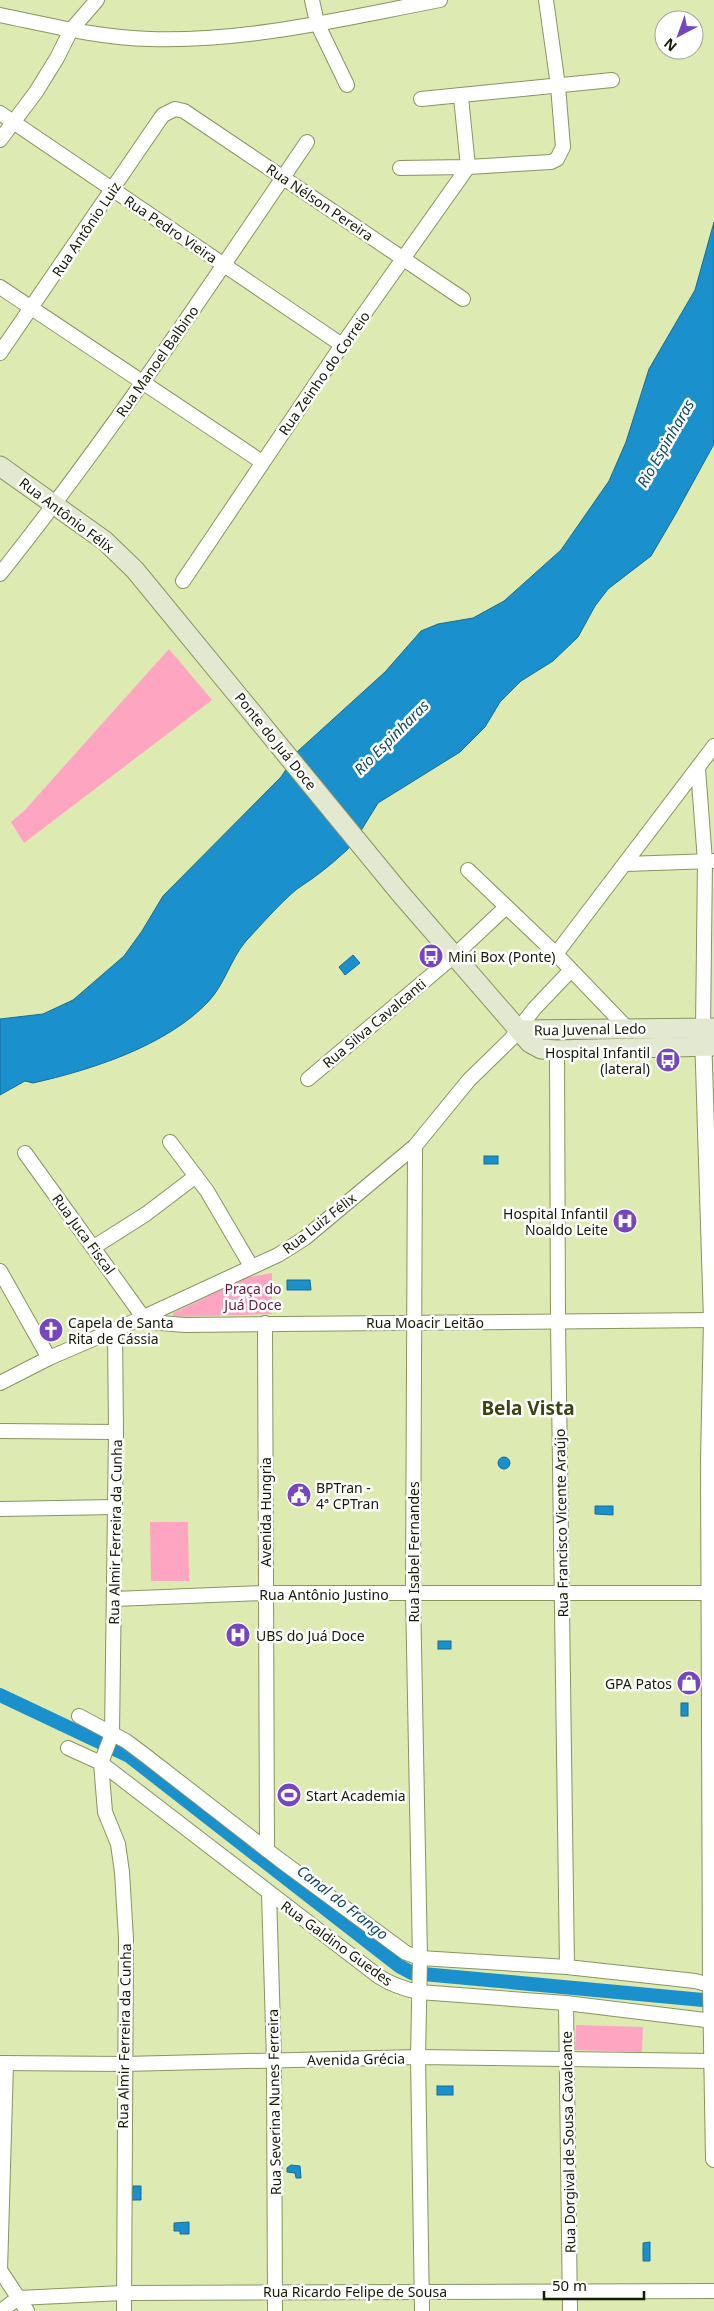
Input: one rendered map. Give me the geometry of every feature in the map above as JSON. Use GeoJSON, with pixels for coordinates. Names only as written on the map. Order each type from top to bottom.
{"type":"FeatureCollection","features":[{"type":"Feature","properties":{"kind":"main road","name":"Rua Antônio Félix"},"geometry":{"type":"LineString","coordinates":[[0,466],[105,541],[135,570],[152,590]]}},
{"type":"Feature","properties":{"kind":"main road","name":"Ponte do Juá Doce"},"geometry":{"type":"LineString","coordinates":[[152,590],[400,893],[519,1030]]}},
{"type":"Feature","properties":{"kind":"main road","name":"Rua Juvenal Ledo"},"geometry":{"type":"LineString","coordinates":[[519,1030],[627,1028],[708,1037]]}},
{"type":"Feature","properties":{"kind":"main road","name":"Rua Juvenal Ledo"},"geometry":{"type":"LineString","coordinates":[[519,1030],[530,1043],[541,1048],[557,1050],[708,1037]]}},
{"type":"Feature","properties":{"kind":"street"},"geometry":{"type":"LineString","coordinates":[[0,140],[36,92],[57,58],[71,30],[97,0]]}},
{"type":"Feature","properties":{"kind":"street"},"geometry":{"type":"LineString","coordinates":[[312,0],[317,23],[348,85]]}},
{"type":"Feature","properties":{"kind":"street"},"geometry":{"type":"LineString","coordinates":[[0,15],[71,30],[150,39],[167,39],[234,36],[440,0]]}},
{"type":"Feature","properties":{"kind":"street"},"geometry":{"type":"LineString","coordinates":[[400,168],[468,167],[551,162],[557,159],[563,147],[558,86],[546,0]]}},
{"type":"Feature","properties":{"kind":"street"},"geometry":{"type":"LineString","coordinates":[[421,99],[462,97],[612,80]]}},
{"type":"Feature","properties":{"kind":"street"},"geometry":{"type":"LineString","coordinates":[[462,97],[468,167]]}},
{"type":"Feature","properties":{"kind":"street","name":"Rua Nélson Pereira"},"geometry":{"type":"LineString","coordinates":[[175,109],[184,111],[463,299]]}},
{"type":"Feature","properties":{"kind":"street","name":"Rua Antônio Luiz"},"geometry":{"type":"LineString","coordinates":[[0,353],[158,122],[163,116],[175,109]]}},
{"type":"Feature","properties":{"kind":"street","name":"Rua Pedro Vieira"},"geometry":{"type":"LineString","coordinates":[[0,114],[342,345]]}},
{"type":"Feature","properties":{"kind":"street","name":"Rua Manoel Balbino"},"geometry":{"type":"LineString","coordinates":[[0,574],[55,505],[224,266],[307,142]]}},
{"type":"Feature","properties":{"kind":"street","name":"Rua Zeinho do Correio"},"geometry":{"type":"LineString","coordinates":[[183,581],[342,345],[468,167]]}},
{"type":"Feature","properties":{"kind":"street"},"geometry":{"type":"LineString","coordinates":[[0,288],[262,462]]}},
{"type":"Feature","properties":{"kind":"street"},"geometry":{"type":"LineString","coordinates":[[556,954],[706,763],[714,746]]}},
{"type":"Feature","properties":{"kind":"street"},"geometry":{"type":"LineString","coordinates":[[706,763],[710,861],[708,1037],[713,1320],[712,2061],[714,2159]]}},
{"type":"Feature","properties":{"kind":"street"},"geometry":{"type":"LineString","coordinates":[[625,864],[710,861]]}},
{"type":"Feature","properties":{"kind":"street"},"geometry":{"type":"LineString","coordinates":[[468,870],[556,954],[627,1028]]}},
{"type":"Feature","properties":{"kind":"street","name":"Rua Silva Cavalcanti"},"geometry":{"type":"LineString","coordinates":[[308,1079],[454,956],[506,907]]}},
{"type":"Feature","properties":{"kind":"street","name":"Rua Luiz Félix"},"geometry":{"type":"LineString","coordinates":[[0,1383],[49,1358],[115,1330],[278,1254],[305,1238],[415,1146],[469,1080],[519,1030],[534,1009],[571,970]]}},
{"type":"Feature","properties":{"kind":"street","name":"Rua Francisco Vicente Araújo"},"geometry":{"type":"LineString","coordinates":[[557,1050],[558,1322],[566,1967]]}},
{"type":"Feature","properties":{"kind":"street"},"geometry":{"type":"LineString","coordinates":[[170,1142],[221,1213],[251,1266]]}},
{"type":"Feature","properties":{"kind":"street","name":"Rua Isabel Fernandes"},"geometry":{"type":"LineString","coordinates":[[415,1146],[413,1594],[420,1958],[418,2057],[422,2311]]}},
{"type":"Feature","properties":{"kind":"street","name":"Rua Juca Fiscal"},"geometry":{"type":"LineString","coordinates":[[25,1153],[94,1247],[139,1319]]}},
{"type":"Feature","properties":{"kind":"street"},"geometry":{"type":"LineString","coordinates":[[94,1247],[146,1214],[196,1176]]}},
{"type":"Feature","properties":{"kind":"street"},"geometry":{"type":"LineString","coordinates":[[0,1271],[49,1358]]}},
{"type":"Feature","properties":{"kind":"street","name":"Rua Moacir Leitão"},"geometry":{"type":"LineString","coordinates":[[139,1319],[185,1325],[413,1321],[713,1320]]}},
{"type":"Feature","properties":{"kind":"street","name":"Avenida Hungria"},"geometry":{"type":"LineString","coordinates":[[265,1323],[267,1850]]}},
{"type":"Feature","properties":{"kind":"street","name":"Rua Almir Ferreira da Cunha"},"geometry":{"type":"LineString","coordinates":[[115,1330],[114,1599],[110,1738],[102,1761],[105,1812],[118,1844],[122,1872],[126,1939],[124,2311]]}},
{"type":"Feature","properties":{"kind":"street"},"geometry":{"type":"LineString","coordinates":[[0,1431],[116,1432]]}},
{"type":"Feature","properties":{"kind":"street"},"geometry":{"type":"LineString","coordinates":[[0,1509],[115,1507]]}},
{"type":"Feature","properties":{"kind":"street","name":"Rua Antônio Justino"},"geometry":{"type":"LineString","coordinates":[[114,1599],[265,1594],[712,1593]]}},
{"type":"Feature","properties":{"kind":"street"},"geometry":{"type":"LineString","coordinates":[[79,1716],[110,1738],[146,1756],[406,1954],[420,1958],[566,1967],[712,1986]]}},
{"type":"Feature","properties":{"kind":"street","name":"Rua Galdino Guedes"},"geometry":{"type":"LineString","coordinates":[[68,1748],[102,1761],[269,1893],[378,1976],[402,1989],[419,1992],[566,2002],[713,2020]]}},
{"type":"Feature","properties":{"kind":"street","name":"Rua Severina Nunes Ferreira"},"geometry":{"type":"LineString","coordinates":[[269,1893],[274,2061],[275,2311]]}},
{"type":"Feature","properties":{"kind":"street","name":"Rua Dorgival de Sousa Cavalcante"},"geometry":{"type":"LineString","coordinates":[[566,2002],[570,2311]]}},
{"type":"Feature","properties":{"kind":"street","name":"Avenida Grécia"},"geometry":{"type":"LineString","coordinates":[[3,2063],[124,2064],[418,2057],[712,2061]]}},
{"type":"Feature","properties":{"kind":"street"},"geometry":{"type":"LineString","coordinates":[[3,2063],[0,2270],[27,2311]]}},
{"type":"Feature","properties":{"kind":"street","name":"Rua Ricardo Felipe de Sousa"},"geometry":{"type":"LineString","coordinates":[[18,2298],[123,2293],[275,2291],[714,2291]]}},
{"type":"Feature","properties":{"kind":"street"},"geometry":{"type":"LineString","coordinates":[[1,2311],[18,2298]]}},
{"type":"Feature","properties":{"kind":"green space"},"geometry":{"type":"Polygon","coordinates":[[[169,649],[212,700],[24,843],[11,822],[24,811],[169,649]]]}},
{"type":"Feature","properties":{"kind":"green space","name":"Praça do Juá Doce"},"geometry":{"type":"Polygon","coordinates":[[[272,1273],[272,1314],[173,1317],[173,1313],[249,1277],[272,1273]]]}},
{"type":"Feature","properties":{"kind":"green space"},"geometry":{"type":"Polygon","coordinates":[[[150,1522],[188,1522],[189,1581],[151,1581],[150,1522]]]}},
{"type":"Feature","properties":{"kind":"green space"},"geometry":{"type":"Polygon","coordinates":[[[576,2025],[643,2027],[642,2052],[575,2050],[576,2025]]]}},
{"type":"Feature","properties":{"kind":"water","name":"Rio Espinharas"},"geometry":{"type":"Polygon","coordinates":[[[714,222],[714,444],[675,515],[651,556],[608,589],[595,606],[578,637],[553,661],[521,681],[500,702],[485,727],[460,752],[378,803],[354,842],[289,763],[298,751],[385,672],[421,631],[438,624],[473,618],[504,601],[561,550],[609,481],[626,442],[649,369],[695,290],[714,222]]]}},
{"type":"Feature","properties":{"kind":"water"},"geometry":{"type":"Polygon","coordinates":[[[289,765],[353,844],[329,866],[297,889],[271,914],[240,948],[214,995],[191,1018],[149,1044],[126,1054],[55,1078],[33,1083],[25,1081],[0,1095],[0,1019],[43,1014],[73,1000],[124,956],[163,896],[281,777],[289,765]]]}},
{"type":"Feature","properties":{"kind":"water"},"geometry":{"type":"Polygon","coordinates":[[[353,955],[360,963],[345,975],[339,967],[353,955]]]}},
{"type":"Feature","properties":{"kind":"water"},"geometry":{"type":"Polygon","coordinates":[[[484,1156],[498,1156],[498,1164],[484,1164],[484,1156]]]}},
{"type":"Feature","properties":{"kind":"water"},"geometry":{"type":"Polygon","coordinates":[[[287,1280],[310,1280],[311,1290],[287,1290],[287,1280]]]}},
{"type":"Feature","properties":{"kind":"water"},"geometry":{"type":"Polygon","coordinates":[[[504,1457],[510,1463],[504,1469],[498,1463],[504,1457]]]}},
{"type":"Feature","properties":{"kind":"water"},"geometry":{"type":"Polygon","coordinates":[[[595,1506],[613,1506],[613,1515],[595,1514],[595,1506]]]}},
{"type":"Feature","properties":{"kind":"water"},"geometry":{"type":"Polygon","coordinates":[[[438,1641],[451,1641],[451,1649],[438,1649],[438,1641]]]}},
{"type":"Feature","properties":{"kind":"water"},"geometry":{"type":"Polygon","coordinates":[[[681,1703],[688,1703],[688,1716],[681,1716],[681,1703]]]}},
{"type":"Feature","properties":{"kind":"water"},"geometry":{"type":"Polygon","coordinates":[[[437,2086],[453,2086],[453,2095],[437,2095],[437,2086]]]}},
{"type":"Feature","properties":{"kind":"water"},"geometry":{"type":"Polygon","coordinates":[[[291,2165],[300,2166],[301,2178],[296,2178],[295,2173],[287,2172],[287,2168],[291,2165]]]}},
{"type":"Feature","properties":{"kind":"water"},"geometry":{"type":"Polygon","coordinates":[[[133,2186],[141,2186],[141,2200],[132,2200],[133,2186]]]}},
{"type":"Feature","properties":{"kind":"water"},"geometry":{"type":"Polygon","coordinates":[[[189,2222],[189,2234],[180,2234],[180,2231],[174,2231],[174,2223],[189,2222]]]}},
{"type":"Feature","properties":{"kind":"water"},"geometry":{"type":"Polygon","coordinates":[[[650,2242],[650,2261],[643,2261],[643,2243],[650,2242]]]}},
{"type":"Feature","properties":{"kind":"waterway","name":"Canal do Frango"},"geometry":{"type":"LineString","coordinates":[[0,1695],[129,1756],[399,1966],[412,1973],[714,2001]]}},
{"type":"Feature","properties":{"kind":"place","name":"Mini Box (Ponte)"},"geometry":{"type":"Point","coordinates":[431,956]}},
{"type":"Feature","properties":{"kind":"place","name":"Hospital Infantil (lateral)"},"geometry":{"type":"Point","coordinates":[668,1060]}},
{"type":"Feature","properties":{"kind":"place","name":"Hospital Infantil Noaldo Leite"},"geometry":{"type":"Point","coordinates":[625,1221]}},
{"type":"Feature","properties":{"kind":"place","name":"Capela de Santa Rita de Cássia"},"geometry":{"type":"Point","coordinates":[51,1330]}},
{"type":"Feature","properties":{"kind":"place","name":"BPTran - 4ª CPTran"},"geometry":{"type":"Point","coordinates":[299,1495]}},
{"type":"Feature","properties":{"kind":"place","name":"UBS do Juá Doce"},"geometry":{"type":"Point","coordinates":[238,1635]}},
{"type":"Feature","properties":{"kind":"place","name":"GPA Patos"},"geometry":{"type":"Point","coordinates":[689,1683]}},
{"type":"Feature","properties":{"kind":"place","name":"Start Academia"},"geometry":{"type":"Point","coordinates":[289,1795]}},
{"type":"Feature","properties":{"kind":"district","name":"Bela Vista"},"geometry":{"type":"Point","coordinates":[528,1408]}}]}
